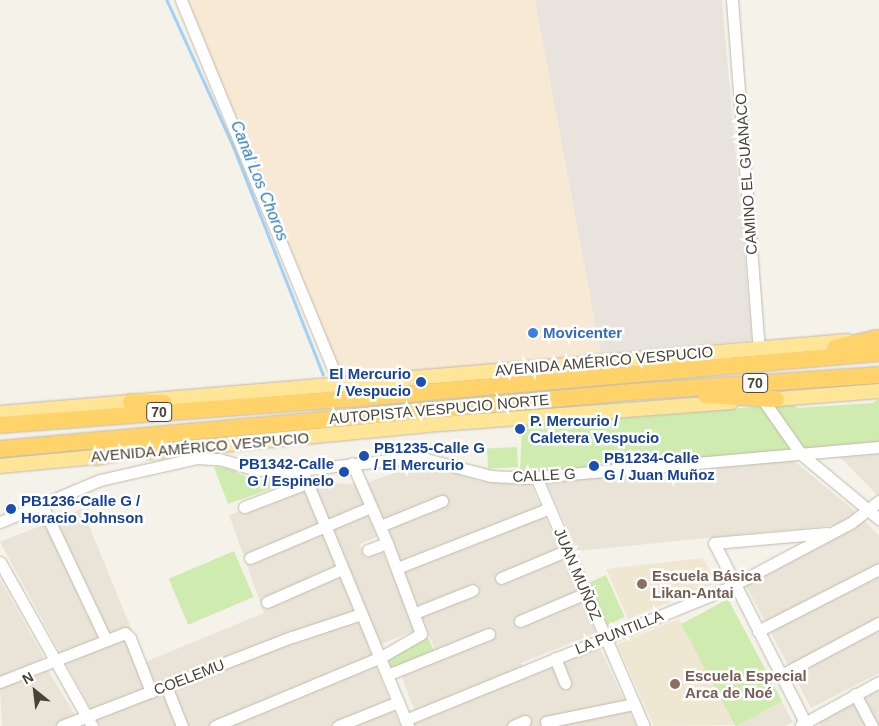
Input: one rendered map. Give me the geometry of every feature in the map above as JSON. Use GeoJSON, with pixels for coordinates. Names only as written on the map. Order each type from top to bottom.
{"type":"FeatureCollection","features":[{"type":"Feature","properties":{"kind":"highway","name":"AUTOPISTA VESPUCIO NORTE"},"geometry":{"type":"LineString","coordinates":[[0,425],[271,405],[779,361],[878,343]]}},
{"type":"Feature","properties":{"kind":"highway","name":"AUTOPISTA VESPUCIO NORTE"},"geometry":{"type":"LineString","coordinates":[[0,449],[631,392],[879,375]]}},
{"type":"Feature","properties":{"kind":"highway"},"geometry":{"type":"LineString","coordinates":[[631,392],[770,400]]}},
{"type":"Feature","properties":{"kind":"highway"},"geometry":{"type":"LineString","coordinates":[[131,402],[271,405]]}},
{"type":"Feature","properties":{"kind":"highway"},"geometry":{"type":"LineString","coordinates":[[97,457],[210,431]]}},
{"type":"Feature","properties":{"kind":"main road","name":"AVENIDA AMÉRICO VESPUCIO"},"geometry":{"type":"LineString","coordinates":[[0,413],[759,348],[878,343]]}},
{"type":"Feature","properties":{"kind":"main road","name":"AVENIDA AMÉRICO VESPUCIO"},"geometry":{"type":"LineString","coordinates":[[0,466],[427,425],[770,400],[879,390]]}},
{"type":"Feature","properties":{"kind":"street"},"geometry":{"type":"LineString","coordinates":[[181,0],[340,384]]}},
{"type":"Feature","properties":{"kind":"street","name":"CAMINO EL GUANACO"},"geometry":{"type":"LineString","coordinates":[[732,0],[759,348]]}},
{"type":"Feature","properties":{"kind":"street"},"geometry":{"type":"LineString","coordinates":[[770,400],[800,454],[879,519]]}},
{"type":"Feature","properties":{"kind":"street","name":"CALLE G"},"geometry":{"type":"LineString","coordinates":[[0,522],[42,503],[115,476],[196,458],[219,459],[269,472],[418,457],[491,476],[536,477],[879,447]]}},
{"type":"Feature","properties":{"kind":"street"},"geometry":{"type":"LineString","coordinates":[[215,726],[300,689],[381,657],[419,636],[421,628],[380,526],[352,463]]}},
{"type":"Feature","properties":{"kind":"street"},"geometry":{"type":"LineString","coordinates":[[302,470],[361,614],[381,657],[406,723]]}},
{"type":"Feature","properties":{"kind":"street","name":"JUAN MUÑOZ"},"geometry":{"type":"LineString","coordinates":[[536,477],[644,726]]}},
{"type":"Feature","properties":{"kind":"street"},"geometry":{"type":"LineString","coordinates":[[244,507],[307,483]]}},
{"type":"Feature","properties":{"kind":"street"},"geometry":{"type":"LineString","coordinates":[[380,526],[442,501]]}},
{"type":"Feature","properties":{"kind":"street","name":"LA PUNTILLA"},"geometry":{"type":"LineString","coordinates":[[406,723],[555,658],[734,585],[832,532],[869,510],[879,501]]}},
{"type":"Feature","properties":{"kind":"street"},"geometry":{"type":"LineString","coordinates":[[42,503],[106,640]]}},
{"type":"Feature","properties":{"kind":"street"},"geometry":{"type":"LineString","coordinates":[[250,558],[371,507]]}},
{"type":"Feature","properties":{"kind":"street"},"geometry":{"type":"LineString","coordinates":[[397,568],[550,508]]}},
{"type":"Feature","properties":{"kind":"street"},"geometry":{"type":"LineString","coordinates":[[832,532],[714,543],[804,725],[855,694],[879,682]]}},
{"type":"Feature","properties":{"kind":"street"},"geometry":{"type":"LineString","coordinates":[[368,550],[387,543]]}},
{"type":"Feature","properties":{"kind":"street"},"geometry":{"type":"LineString","coordinates":[[501,578],[568,550]]}},
{"type":"Feature","properties":{"kind":"street"},"geometry":{"type":"LineString","coordinates":[[0,562],[90,721]]}},
{"type":"Feature","properties":{"kind":"street"},"geometry":{"type":"LineString","coordinates":[[266,602],[342,569]]}},
{"type":"Feature","properties":{"kind":"street"},"geometry":{"type":"LineString","coordinates":[[758,631],[879,569]]}},
{"type":"Feature","properties":{"kind":"street"},"geometry":{"type":"LineString","coordinates":[[415,613],[473,590]]}},
{"type":"Feature","properties":{"kind":"street"},"geometry":{"type":"LineString","coordinates":[[520,621],[586,593]]}},
{"type":"Feature","properties":{"kind":"street","name":"COELEMU"},"geometry":{"type":"LineString","coordinates":[[62,726],[90,721],[166,686],[292,637],[361,614]]}},
{"type":"Feature","properties":{"kind":"street"},"geometry":{"type":"LineString","coordinates":[[780,675],[879,623]]}},
{"type":"Feature","properties":{"kind":"street"},"geometry":{"type":"LineString","coordinates":[[0,682],[106,640],[127,634],[151,692]]}},
{"type":"Feature","properties":{"kind":"street"},"geometry":{"type":"LineString","coordinates":[[387,675],[489,634]]}},
{"type":"Feature","properties":{"kind":"street"},"geometry":{"type":"LineString","coordinates":[[555,658],[565,683]]}},
{"type":"Feature","properties":{"kind":"street"},"geometry":{"type":"LineString","coordinates":[[166,686],[182,726]]}},
{"type":"Feature","properties":{"kind":"street"},"geometry":{"type":"LineString","coordinates":[[855,694],[872,726]]}},
{"type":"Feature","properties":{"kind":"street"},"geometry":{"type":"LineString","coordinates":[[338,726],[398,702]]}},
{"type":"Feature","properties":{"kind":"street"},"geometry":{"type":"LineString","coordinates":[[546,722],[634,704]]}},
{"type":"Feature","properties":{"kind":"street"},"geometry":{"type":"LineString","coordinates":[[513,726],[525,721]]}},
{"type":"Feature","properties":{"kind":"shaded area","name":"Movicenter"},"geometry":{"type":"Polygon","coordinates":[[[176,0],[535,0],[601,355],[373,379],[341,374],[176,0]]]}},
{"type":"Feature","properties":{"kind":"shaded area"},"geometry":{"type":"Polygon","coordinates":[[[535,0],[722,0],[752,340],[601,355],[535,0]]]}},
{"type":"Feature","properties":{"kind":"shaded area"},"geometry":{"type":"Polygon","coordinates":[[[879,454],[879,497],[840,457],[879,454]]]}},
{"type":"Feature","properties":{"kind":"shaded area"},"geometry":{"type":"Polygon","coordinates":[[[793,460],[857,513],[837,525],[578,551],[546,482],[793,460]]]}},
{"type":"Feature","properties":{"kind":"shaded area"},"geometry":{"type":"Polygon","coordinates":[[[422,463],[480,481],[530,483],[595,631],[593,634],[521,663],[523,671],[526,676],[560,664],[559,661],[598,644],[636,726],[414,726],[412,720],[417,717],[400,673],[438,657],[366,483],[422,463]]]}},
{"type":"Feature","properties":{"kind":"shaded area"},"geometry":{"type":"Polygon","coordinates":[[[322,483],[356,484],[377,537],[360,544],[365,558],[383,552],[416,630],[369,649],[400,726],[100,726],[0,542],[82,509],[145,662],[264,613],[229,515],[322,483]]]}},
{"type":"Feature","properties":{"kind":"shaded area"},"geometry":{"type":"Polygon","coordinates":[[[864,520],[879,536],[879,673],[811,708],[745,584],[864,520]]]}},
{"type":"Feature","properties":{"kind":"shaded area","name":"Escuela Básica Likan-Antai"},"geometry":{"type":"Polygon","coordinates":[[[703,558],[716,583],[628,619],[606,569],[703,558]]]}},
{"type":"Feature","properties":{"kind":"shaded area"},"geometry":{"type":"Polygon","coordinates":[[[0,579],[43,656],[42,660],[0,676],[0,579]]]}},
{"type":"Feature","properties":{"kind":"shaded area","name":"Escuela Especial Arca de Noé"},"geometry":{"type":"Polygon","coordinates":[[[679,619],[738,725],[654,726],[617,644],[679,619]]]}},
{"type":"Feature","properties":{"kind":"shaded area"},"geometry":{"type":"Polygon","coordinates":[[[47,669],[82,726],[2,726],[0,687],[47,669]]]}},
{"type":"Feature","properties":{"kind":"shaded area"},"geometry":{"type":"Polygon","coordinates":[[[879,690],[879,726],[820,726],[818,722],[879,690]]]}},
{"type":"Feature","properties":{"kind":"shaded area"},"geometry":{"type":"Polygon","coordinates":[[[782,702],[793,722],[785,726],[735,726],[782,702]]]}},
{"type":"Feature","properties":{"kind":"green space"},"geometry":{"type":"Polygon","coordinates":[[[879,399],[879,444],[520,472],[522,426],[792,404],[798,408],[873,403],[879,399]]]}},
{"type":"Feature","properties":{"kind":"green space"},"geometry":{"type":"Polygon","coordinates":[[[517,447],[518,467],[488,469],[487,449],[517,447]]]}},
{"type":"Feature","properties":{"kind":"green space"},"geometry":{"type":"Polygon","coordinates":[[[214,467],[227,468],[254,480],[301,478],[228,504],[214,467]]]}},
{"type":"Feature","properties":{"kind":"green space"},"geometry":{"type":"Polygon","coordinates":[[[234,551],[254,597],[188,625],[169,579],[234,551]]]}},
{"type":"Feature","properties":{"kind":"green space"},"geometry":{"type":"Polygon","coordinates":[[[606,575],[625,617],[606,625],[588,583],[606,575]]]}},
{"type":"Feature","properties":{"kind":"green space"},"geometry":{"type":"Polygon","coordinates":[[[728,599],[782,701],[736,726],[681,624],[728,599]]]}},
{"type":"Feature","properties":{"kind":"green space"},"geometry":{"type":"Polygon","coordinates":[[[427,635],[434,651],[391,668],[387,657],[423,641],[427,635]]]}},
{"type":"Feature","properties":{"kind":"waterway","name":"Canal Los Choros"},"geometry":{"type":"LineString","coordinates":[[167,0],[234,148],[323,374]]}},
{"type":"Feature","properties":{"kind":"place","name":"Movicenter"},"geometry":{"type":"Point","coordinates":[533,333]}},
{"type":"Feature","properties":{"kind":"place","name":"El Mercurio / Vespucio"},"geometry":{"type":"Point","coordinates":[421,382]}},
{"type":"Feature","properties":{"kind":"place","name":"P. Mercurio / Caletera Vespucio"},"geometry":{"type":"Point","coordinates":[520,429]}},
{"type":"Feature","properties":{"kind":"place","name":"PB1235-Calle G / El Mercurio"},"geometry":{"type":"Point","coordinates":[364,456]}},
{"type":"Feature","properties":{"kind":"place","name":"PB1234-Calle G / Juan Muñoz"},"geometry":{"type":"Point","coordinates":[594,466]}},
{"type":"Feature","properties":{"kind":"place","name":"PB1342-Calle G / Espinelo"},"geometry":{"type":"Point","coordinates":[344,472]}},
{"type":"Feature","properties":{"kind":"place","name":"PB1236-Calle G / Horacio Johnson"},"geometry":{"type":"Point","coordinates":[11,509]}},
{"type":"Feature","properties":{"kind":"place","name":"Escuela Básica Likan-Antai"},"geometry":{"type":"Point","coordinates":[642,584]}},
{"type":"Feature","properties":{"kind":"place","name":"Escuela Especial Arca de Noé"},"geometry":{"type":"Point","coordinates":[675,684]}}]}
